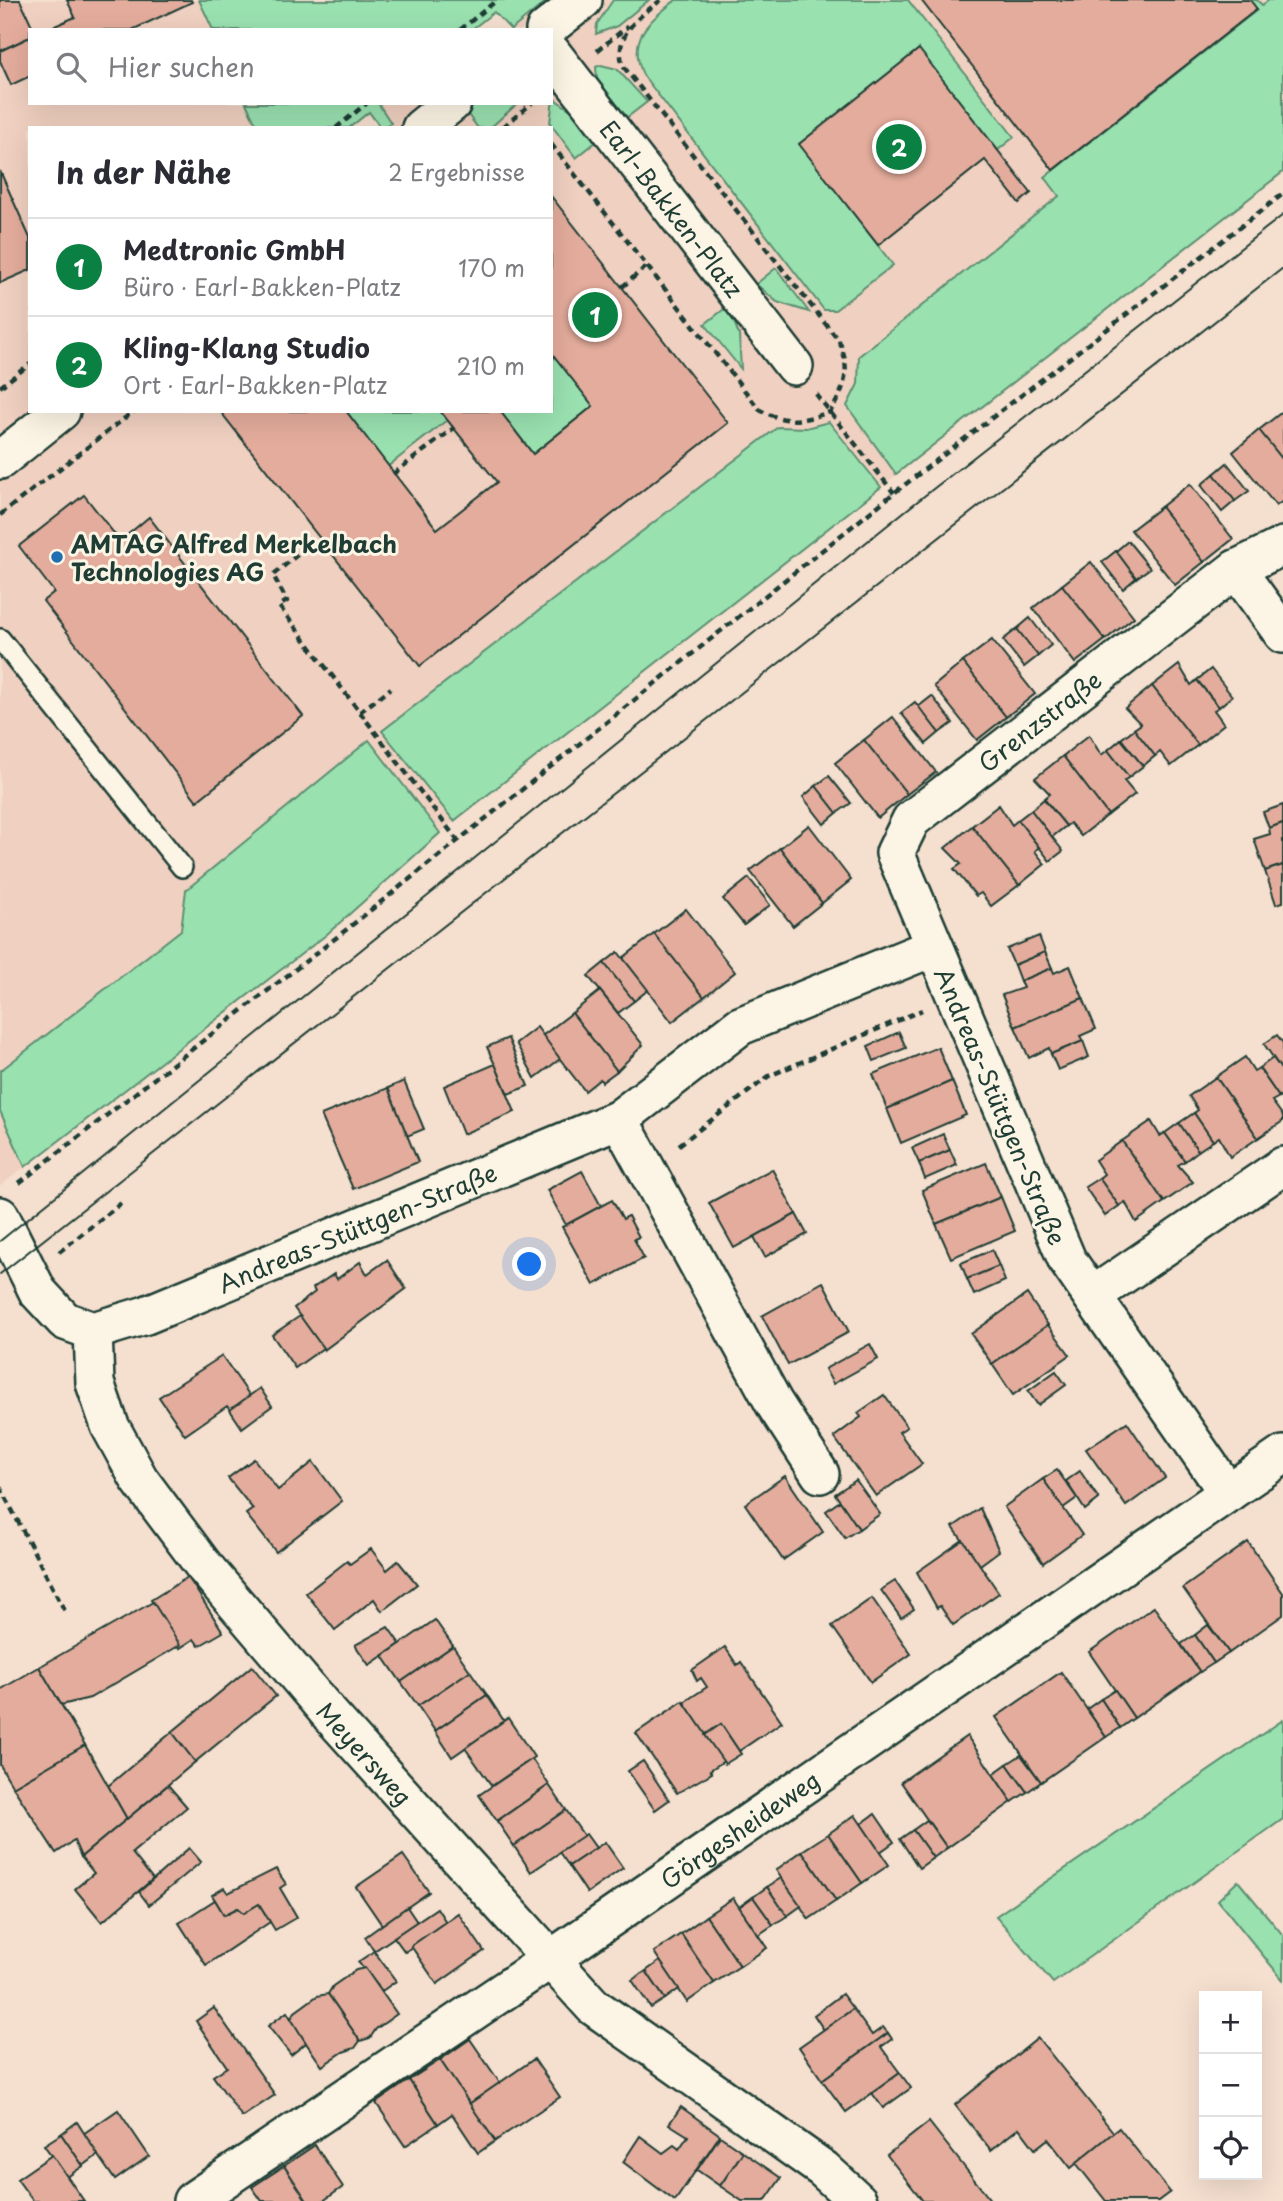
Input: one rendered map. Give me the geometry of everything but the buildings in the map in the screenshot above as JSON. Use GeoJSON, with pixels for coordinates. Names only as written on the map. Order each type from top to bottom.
{"type":"FeatureCollection","features":[{"type":"Feature","properties":{"kind":"street"},"geometry":{"type":"LineString","coordinates":[[548,28],[583,0]]}},
{"type":"Feature","properties":{"kind":"street","name":"Earl-Bakken-Platz"},"geometry":{"type":"LineString","coordinates":[[553,55],[794,366]]}},
{"type":"Feature","properties":{"kind":"street"},"geometry":{"type":"LineString","coordinates":[[423,126],[450,105]]}},
{"type":"Feature","properties":{"kind":"street"},"geometry":{"type":"LineString","coordinates":[[0,460],[59,413]]}},
{"type":"Feature","properties":{"kind":"street","name":"Grenzstraße"},"geometry":{"type":"LineString","coordinates":[[934,947],[895,853],[911,820],[1236,569],[1283,546]]}},
{"type":"Feature","properties":{"kind":"street"},"geometry":{"type":"LineString","coordinates":[[1236,569],[1283,634]]}},
{"type":"Feature","properties":{"kind":"street","name":"Andreas-Stüttgen-Straße"},"geometry":{"type":"LineString","coordinates":[[93,1331],[146,1315],[632,1109],[740,1026],[934,947],[1067,1261],[1228,1493]]}},
{"type":"Feature","properties":{"kind":"street"},"geometry":{"type":"LineString","coordinates":[[632,1109],[774,1403],[820,1474]]}},
{"type":"Feature","properties":{"kind":"street"},"geometry":{"type":"LineString","coordinates":[[1092,1296],[1283,1166]]}},
{"type":"Feature","properties":{"kind":"street"},"geometry":{"type":"LineString","coordinates":[[6,1203],[28,1277],[38,1293],[65,1321],[93,1331]]}},
{"type":"Feature","properties":{"kind":"street","name":"Meyersweg"},"geometry":{"type":"LineString","coordinates":[[93,1331],[95,1383],[110,1426],[139,1479],[203,1565],[332,1717],[593,2006],[823,2169],[858,2201]]}},
{"type":"Feature","properties":{"kind":"street","name":"Görgesheideweg"},"geometry":{"type":"LineString","coordinates":[[192,2201],[551,1959],[1283,1455]]}},
{"type":"Feature","properties":{"kind":"lane"},"geometry":{"type":"LineString","coordinates":[[0,639],[182,867]]}},
{"type":"Feature","properties":{"kind":"path"},"geometry":{"type":"LineString","coordinates":[[462,28],[497,0]]}},
{"type":"Feature","properties":{"kind":"path"},"geometry":{"type":"LineString","coordinates":[[338,126],[365,105]]}},
{"type":"Feature","properties":{"kind":"path"},"geometry":{"type":"LineString","coordinates":[[503,126],[530,105]]}},
{"type":"Feature","properties":{"kind":"path"},"geometry":{"type":"LineString","coordinates":[[6,1203],[894,493],[1283,194]]}},
{"type":"Feature","properties":{"kind":"path"},"geometry":{"type":"LineString","coordinates":[[622,287],[648,266]]}},
{"type":"Feature","properties":{"kind":"path"},"geometry":{"type":"LineString","coordinates":[[0,387],[28,366]]}},
{"type":"Feature","properties":{"kind":"path"},"geometry":{"type":"LineString","coordinates":[[794,366],[894,493]]}},
{"type":"Feature","properties":{"kind":"path"},"geometry":{"type":"LineString","coordinates":[[0,515],[131,413]]}},
{"type":"Feature","properties":{"kind":"path"},"geometry":{"type":"LineString","coordinates":[[393,474],[454,428]]}},
{"type":"Feature","properties":{"kind":"path"},"geometry":{"type":"LineString","coordinates":[[307,547],[273,575],[287,601],[279,606],[458,841]]}},
{"type":"Feature","properties":{"kind":"path"},"geometry":{"type":"LineString","coordinates":[[360,712],[391,688]]}},
{"type":"Feature","properties":{"kind":"path"},"geometry":{"type":"LineString","coordinates":[[632,1109],[680,1147],[769,1076],[954,996]]}},
{"type":"Feature","properties":{"kind":"path"},"geometry":{"type":"LineString","coordinates":[[28,1277],[124,1200]]}},
{"type":"Feature","properties":{"kind":"path"},"geometry":{"type":"LineString","coordinates":[[0,1487],[65,1611]]}},
{"type":"Feature","properties":{"kind":"shaded area"},"geometry":{"type":"Polygon","coordinates":[[[0,0],[199,0],[212,28],[28,28],[28,105],[247,105],[257,126],[28,126],[28,413],[553,413],[553,126],[387,126],[391,123],[378,105],[553,105],[553,28],[513,28],[548,0],[1283,0],[1283,173],[454,821],[326,935],[0,1186],[0,0]]]}},
{"type":"Feature","properties":{"kind":"green space"},"geometry":{"type":"Polygon","coordinates":[[[199,0],[548,0],[513,28],[509,28],[494,12],[474,28],[212,28],[199,0]]]}},
{"type":"Feature","properties":{"kind":"green space"},"geometry":{"type":"Polygon","coordinates":[[[613,0],[649,0],[617,26],[596,34],[597,24],[613,0]]]}},
{"type":"Feature","properties":{"kind":"green space"},"geometry":{"type":"Polygon","coordinates":[[[676,0],[908,0],[1014,137],[998,150],[919,50],[800,144],[893,265],[835,310],[824,310],[643,75],[637,51],[639,41],[649,24],[676,0]]]}},
{"type":"Feature","properties":{"kind":"green space"},"geometry":{"type":"Polygon","coordinates":[[[1250,0],[1257,0],[1262,5],[1269,0],[1283,0],[1283,172],[896,474],[847,406],[858,384],[859,356],[1059,196],[1045,177],[1257,10],[1250,0]]]}},
{"type":"Feature","properties":{"kind":"green space"},"geometry":{"type":"Polygon","coordinates":[[[601,65],[617,69],[647,102],[625,119],[597,79],[596,67],[601,65]]]}},
{"type":"Feature","properties":{"kind":"green space"},"geometry":{"type":"Polygon","coordinates":[[[553,98],[575,113],[597,141],[576,158],[550,123],[553,98]]]}},
{"type":"Feature","properties":{"kind":"green space"},"geometry":{"type":"Polygon","coordinates":[[[247,105],[379,105],[391,123],[380,126],[369,112],[352,126],[257,126],[247,105]]]}},
{"type":"Feature","properties":{"kind":"green space"},"geometry":{"type":"Polygon","coordinates":[[[475,105],[516,105],[492,126],[476,126],[466,112],[475,105]]]}},
{"type":"Feature","properties":{"kind":"green space"},"geometry":{"type":"Polygon","coordinates":[[[776,268],[809,312],[777,302],[756,284],[776,268]]]}},
{"type":"Feature","properties":{"kind":"green space"},"geometry":{"type":"Polygon","coordinates":[[[728,306],[739,335],[741,369],[705,324],[728,306]]]}},
{"type":"Feature","properties":{"kind":"green space"},"geometry":{"type":"Polygon","coordinates":[[[555,357],[593,406],[533,454],[502,413],[553,413],[555,357]]]}},
{"type":"Feature","properties":{"kind":"green space"},"geometry":{"type":"Polygon","coordinates":[[[347,413],[442,413],[447,420],[387,467],[347,413]]]}},
{"type":"Feature","properties":{"kind":"green space"},"geometry":{"type":"Polygon","coordinates":[[[829,422],[881,487],[454,821],[382,731],[778,427],[806,428],[829,422]]]}},
{"type":"Feature","properties":{"kind":"green space"},"geometry":{"type":"Polygon","coordinates":[[[369,740],[440,833],[326,935],[25,1167],[0,1111],[0,1071],[181,930],[186,890],[369,740]]]}},
{"type":"Feature","properties":{"kind":"green space"},"geometry":{"type":"Polygon","coordinates":[[[1283,1720],[1283,1819],[1053,1983],[996,1916],[1283,1720]]]}},
{"type":"Feature","properties":{"kind":"green space"},"geometry":{"type":"Polygon","coordinates":[[[1238,1881],[1283,1935],[1283,1980],[1218,1900],[1238,1881]]]}},
{"type":"Feature","properties":{"kind":"tram line"},"geometry":{"type":"LineString","coordinates":[[0,1241],[905,511],[1283,215]]}},
{"type":"Feature","properties":{"kind":"tram line"},"geometry":{"type":"LineString","coordinates":[[0,1274],[1283,268]]}},
{"type":"Feature","properties":{"kind":"place","name":"Kling-Klang Studio"},"geometry":{"type":"Point","coordinates":[899,147]}},
{"type":"Feature","properties":{"kind":"place","name":"Medtronic GmbH"},"geometry":{"type":"Point","coordinates":[595,315]}},
{"type":"Feature","properties":{"kind":"place","name":"AMTAG Alfred Merkelbach Technologies AG"},"geometry":{"type":"Point","coordinates":[57,557]}}]}
